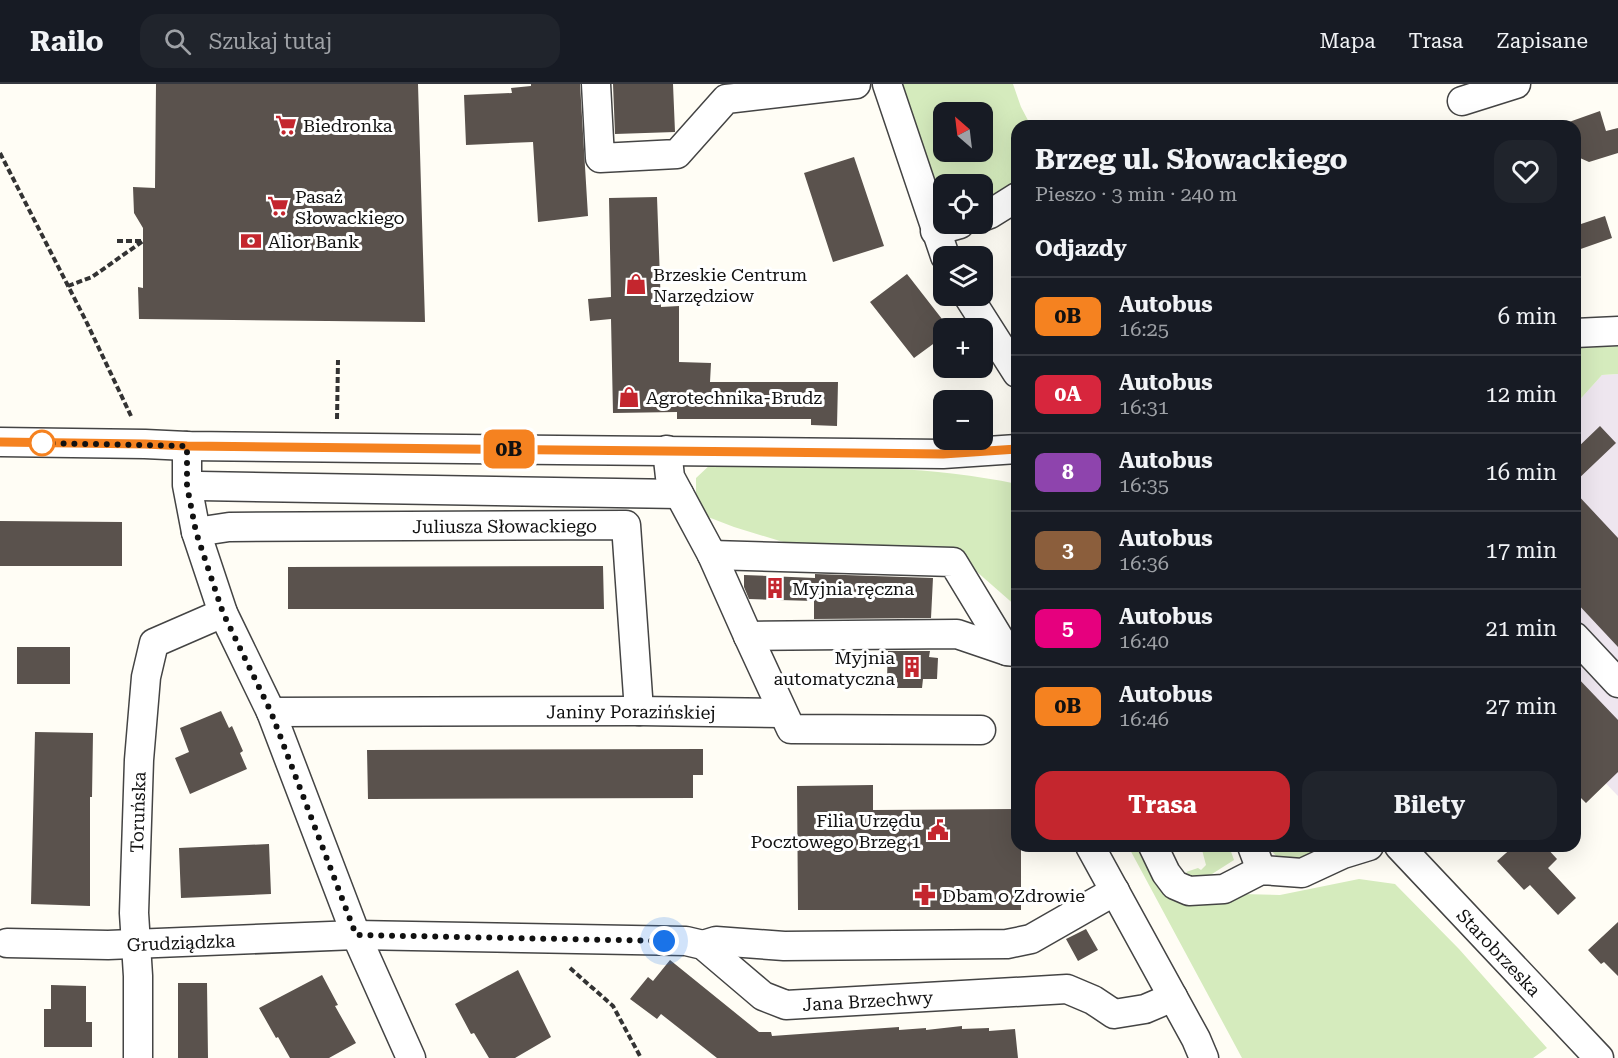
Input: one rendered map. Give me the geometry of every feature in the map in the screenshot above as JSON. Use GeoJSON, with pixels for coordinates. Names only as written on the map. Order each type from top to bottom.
{"type":"FeatureCollection","features":[{"type":"Feature","properties":{"kind":"street"},"geometry":{"type":"LineString","coordinates":[[596,84],[600,158],[677,154],[722,91],[856,84]]}},
{"type":"Feature","properties":{"kind":"street"},"geometry":{"type":"LineString","coordinates":[[887,84],[947,237]]}},
{"type":"Feature","properties":{"kind":"street"},"geometry":{"type":"LineString","coordinates":[[1462,104],[1516,84]]}},
{"type":"Feature","properties":{"kind":"street"},"geometry":{"type":"LineString","coordinates":[[993,212],[1011,201]]}},
{"type":"Feature","properties":{"kind":"street"},"geometry":{"type":"LineString","coordinates":[[974,306],[1011,364]]}},
{"type":"Feature","properties":{"kind":"street"},"geometry":{"type":"LineString","coordinates":[[1581,333],[1618,331]]}},
{"type":"Feature","properties":{"kind":"street"},"geometry":{"type":"LineString","coordinates":[[0,442],[943,454],[1011,449]]}},
{"type":"Feature","properties":{"kind":"street"},"geometry":{"type":"LineString","coordinates":[[187,446],[187,486],[196,532],[223,613],[271,712],[356,935],[411,1058]]}},
{"type":"Feature","properties":{"kind":"street"},"geometry":{"type":"LineString","coordinates":[[667,450],[670,477],[712,555],[791,729],[981,730]]}},
{"type":"Feature","properties":{"kind":"street"},"geometry":{"type":"LineString","coordinates":[[200,486],[679,494]]}},
{"type":"Feature","properties":{"kind":"street","name":"Juliusza Słowackiego"},"geometry":{"type":"LineString","coordinates":[[196,532],[229,527],[626,525],[639,711]]}},
{"type":"Feature","properties":{"kind":"street"},"geometry":{"type":"LineString","coordinates":[[712,555],[953,562],[1011,649]]}},
{"type":"Feature","properties":{"kind":"street","name":"Toruńska"},"geometry":{"type":"LineString","coordinates":[[138,1058],[134,913],[139,760],[146,677],[154,643],[223,613]]}},
{"type":"Feature","properties":{"kind":"street"},"geometry":{"type":"LineString","coordinates":[[747,636],[957,634],[1011,651]]}},
{"type":"Feature","properties":{"kind":"street"},"geometry":{"type":"LineString","coordinates":[[1581,643],[1618,682]]}},
{"type":"Feature","properties":{"kind":"street","name":"Janiny Porazińskiej"},"geometry":{"type":"LineString","coordinates":[[271,712],[782,713]]}},
{"type":"Feature","properties":{"kind":"street"},"geometry":{"type":"LineString","coordinates":[[1093,852],[1204,1058]]}},
{"type":"Feature","properties":{"kind":"street"},"geometry":{"type":"LineString","coordinates":[[1156,852],[1174,885],[1189,891],[1224,889],[1257,858],[1302,873],[1350,852]]}},
{"type":"Feature","properties":{"kind":"street","name":"Starobrzeska"},"geometry":{"type":"LineString","coordinates":[[1405,852],[1599,1058]]}},
{"type":"Feature","properties":{"kind":"street"},"geometry":{"type":"LineString","coordinates":[[356,935],[686,941],[703,945],[716,941],[784,946],[1007,944],[1031,939],[1115,891]]}},
{"type":"Feature","properties":{"kind":"street","name":"Grudziądzka"},"geometry":{"type":"LineString","coordinates":[[7,943],[108,945],[356,935]]}},
{"type":"Feature","properties":{"kind":"street","name":"Jana Brzechwy"},"geometry":{"type":"LineString","coordinates":[[703,945],[763,996],[786,1005],[1067,989],[1093,1000],[1114,1014],[1145,1009],[1173,997]]}},
{"type":"Feature","properties":{"kind":"path"},"geometry":{"type":"LineString","coordinates":[[0,153],[69,286],[134,423]]}},
{"type":"Feature","properties":{"kind":"path"},"geometry":{"type":"LineString","coordinates":[[69,286],[92,277],[143,241],[117,242]]}},
{"type":"Feature","properties":{"kind":"path"},"geometry":{"type":"LineString","coordinates":[[337,419],[338,360]]}},
{"type":"Feature","properties":{"kind":"path"},"geometry":{"type":"LineString","coordinates":[[539,939],[613,1006],[641,1058]]}},
{"type":"Feature","properties":{"kind":"shaded area"},"geometry":{"type":"Polygon","coordinates":[[[1618,374],[1618,796],[1581,757],[1581,398],[1602,375],[1618,374]]]}},
{"type":"Feature","properties":{"kind":"green space"},"geometry":{"type":"Polygon","coordinates":[[[900,84],[1013,84],[1028,120],[1011,120],[1011,187],[993,195],[993,174],[933,174],[933,178],[900,84]]]}},
{"type":"Feature","properties":{"kind":"green space"},"geometry":{"type":"Polygon","coordinates":[[[1618,346],[1618,374],[1602,375],[1581,398],[1581,348],[1618,346]]]}},
{"type":"Feature","properties":{"kind":"green space"},"geometry":{"type":"Polygon","coordinates":[[[711,464],[903,469],[941,472],[1011,483],[1011,602],[952,550],[811,549],[734,527],[708,517],[696,494],[696,478],[711,464]]]}},
{"type":"Feature","properties":{"kind":"green space"},"geometry":{"type":"Polygon","coordinates":[[[1131,852],[1146,852],[1177,899],[1191,906],[1223,902],[1241,894],[1280,895],[1359,879],[1395,884],[1459,949],[1547,1048],[1533,1058],[1242,1058],[1131,852]]]}},
{"type":"Feature","properties":{"kind":"green space"},"geometry":{"type":"Polygon","coordinates":[[[1203,852],[1231,852],[1234,860],[1201,881],[1194,880],[1186,872],[1198,868],[1201,870],[1206,865],[1203,852]]]}},
{"type":"Feature","properties":{"kind":"green space"},"geometry":{"type":"Polygon","coordinates":[[[1272,852],[1316,852],[1303,858],[1278,858],[1272,852]]]}},
{"type":"Feature","properties":{"kind":"building","name":"Pasaż Słowackiego"},"geometry":{"type":"Polygon","coordinates":[[[156,84],[418,84],[425,322],[139,319],[138,287],[143,288],[143,228],[134,213],[133,187],[155,188],[156,84]]]}},
{"type":"Feature","properties":{"kind":"building"},"geometry":{"type":"Polygon","coordinates":[[[531,84],[580,84],[588,216],[538,222],[533,142],[466,145],[464,95],[512,93],[511,88],[531,86],[531,84]]]}},
{"type":"Feature","properties":{"kind":"building"},"geometry":{"type":"Polygon","coordinates":[[[613,84],[673,84],[675,132],[615,134],[613,84]]]}},
{"type":"Feature","properties":{"kind":"building"},"geometry":{"type":"Polygon","coordinates":[[[1600,111],[1606,131],[1618,128],[1618,153],[1589,162],[1581,158],[1581,120],[1575,120],[1600,111]]]}},
{"type":"Feature","properties":{"kind":"building"},"geometry":{"type":"Polygon","coordinates":[[[854,157],[884,246],[833,262],[804,173],[854,157]]]}},
{"type":"Feature","properties":{"kind":"building"},"geometry":{"type":"Polygon","coordinates":[[[657,197],[661,307],[679,306],[679,362],[711,363],[710,382],[838,382],[837,426],[811,425],[811,419],[677,419],[677,412],[613,413],[611,319],[590,321],[588,299],[611,297],[609,198],[657,197]]]}},
{"type":"Feature","properties":{"kind":"building"},"geometry":{"type":"Polygon","coordinates":[[[1605,216],[1612,238],[1581,249],[1581,224],[1605,216]]]}},
{"type":"Feature","properties":{"kind":"building"},"geometry":{"type":"Polygon","coordinates":[[[907,274],[941,318],[933,318],[933,344],[914,358],[870,302],[907,274]]]}},
{"type":"Feature","properties":{"kind":"building"},"geometry":{"type":"Polygon","coordinates":[[[1600,426],[1616,443],[1581,476],[1581,444],[1600,426]]]}},
{"type":"Feature","properties":{"kind":"building"},"geometry":{"type":"Polygon","coordinates":[[[1581,498],[1618,538],[1618,647],[1581,607],[1581,498]]]}},
{"type":"Feature","properties":{"kind":"building"},"geometry":{"type":"Polygon","coordinates":[[[0,521],[122,522],[122,566],[0,566],[0,521]]]}},
{"type":"Feature","properties":{"kind":"building"},"geometry":{"type":"Polygon","coordinates":[[[603,566],[604,609],[288,609],[288,567],[603,566]]]}},
{"type":"Feature","properties":{"kind":"building"},"geometry":{"type":"Polygon","coordinates":[[[815,574],[933,578],[931,618],[814,619],[814,601],[749,599],[744,587],[744,575],[815,578],[815,574]]]}},
{"type":"Feature","properties":{"kind":"building"},"geometry":{"type":"Polygon","coordinates":[[[17,647],[70,647],[70,684],[17,684],[17,647]]]}},
{"type":"Feature","properties":{"kind":"building","name":"Myjnia automatyczna"},"geometry":{"type":"Polygon","coordinates":[[[888,651],[930,651],[929,657],[938,658],[937,679],[923,679],[922,688],[897,688],[897,678],[887,677],[888,651]]]}},
{"type":"Feature","properties":{"kind":"building"},"geometry":{"type":"Polygon","coordinates":[[[1581,681],[1618,720],[1618,772],[1586,803],[1581,798],[1581,681]]]}},
{"type":"Feature","properties":{"kind":"building"},"geometry":{"type":"Polygon","coordinates":[[[221,711],[229,728],[232,726],[243,751],[240,753],[247,769],[190,794],[175,758],[189,752],[180,728],[221,711]]]}},
{"type":"Feature","properties":{"kind":"building"},"geometry":{"type":"Polygon","coordinates":[[[35,732],[93,733],[92,797],[90,797],[90,906],[31,904],[35,732]]]}},
{"type":"Feature","properties":{"kind":"building"},"geometry":{"type":"Polygon","coordinates":[[[703,749],[703,775],[693,775],[693,798],[368,799],[367,750],[703,749]]]}},
{"type":"Feature","properties":{"kind":"building"},"geometry":{"type":"Polygon","coordinates":[[[873,785],[873,810],[1011,809],[1011,852],[1021,852],[1021,910],[798,910],[797,786],[873,785]]]}},
{"type":"Feature","properties":{"kind":"building"},"geometry":{"type":"Polygon","coordinates":[[[269,844],[271,894],[181,898],[179,848],[269,844]]]}},
{"type":"Feature","properties":{"kind":"building"},"geometry":{"type":"Polygon","coordinates":[[[1507,852],[1551,852],[1557,859],[1548,868],[1576,898],[1558,915],[1530,885],[1524,890],[1497,861],[1507,852]]]}},
{"type":"Feature","properties":{"kind":"building"},"geometry":{"type":"Polygon","coordinates":[[[1618,922],[1618,976],[1604,962],[1601,964],[1588,950],[1618,922]]]}},
{"type":"Feature","properties":{"kind":"building"},"geometry":{"type":"Polygon","coordinates":[[[1086,929],[1098,950],[1078,961],[1066,939],[1086,929]]]}},
{"type":"Feature","properties":{"kind":"building"},"geometry":{"type":"Polygon","coordinates":[[[670,960],[759,1032],[771,1032],[772,1036],[899,1027],[899,1030],[962,1026],[962,1029],[989,1028],[989,1031],[1015,1029],[1018,1058],[717,1058],[661,1014],[657,1019],[630,999],[648,977],[653,981],[670,960]]]}},
{"type":"Feature","properties":{"kind":"building"},"geometry":{"type":"Polygon","coordinates":[[[518,970],[551,1037],[515,1058],[489,1058],[474,1033],[471,1034],[455,1004],[518,970]]]}},
{"type":"Feature","properties":{"kind":"building"},"geometry":{"type":"Polygon","coordinates":[[[322,975],[338,1005],[335,1006],[356,1043],[329,1058],[290,1058],[259,1008],[322,975]]]}},
{"type":"Feature","properties":{"kind":"building"},"geometry":{"type":"Polygon","coordinates":[[[178,983],[207,983],[208,1058],[178,1058],[178,983]]]}},
{"type":"Feature","properties":{"kind":"building"},"geometry":{"type":"Polygon","coordinates":[[[51,985],[86,986],[86,1022],[92,1022],[92,1047],[44,1047],[44,1009],[51,1009],[51,985]]]}},
{"type":"Feature","properties":{"kind":"bus line","name":"0B"},"geometry":{"type":"LineString","coordinates":[[0,442],[943,454],[1011,449]]}},
{"type":"Feature","properties":{"kind":"place","name":"Biedronka"},"geometry":{"type":"Point","coordinates":[286,125]}},
{"type":"Feature","properties":{"kind":"place","name":"Pasaż Słowackiego"},"geometry":{"type":"Point","coordinates":[278,206]}},
{"type":"Feature","properties":{"kind":"place","name":"Alior Bank"},"geometry":{"type":"Point","coordinates":[251,241]}},
{"type":"Feature","properties":{"kind":"place","name":"Brzeskie Centrum Narzędziow"},"geometry":{"type":"Point","coordinates":[636,284]}},
{"type":"Feature","properties":{"kind":"place","name":"Agrotechnika-Brudz"},"geometry":{"type":"Point","coordinates":[629,397]}},
{"type":"Feature","properties":{"kind":"place","name":"Myjnia ręczna"},"geometry":{"type":"Point","coordinates":[775,588]}},
{"type":"Feature","properties":{"kind":"place","name":"Myjnia automatyczna"},"geometry":{"type":"Point","coordinates":[912,667]}},
{"type":"Feature","properties":{"kind":"place","name":"Filia Urzędu Pocztowego Brzeg 1"},"geometry":{"type":"Point","coordinates":[938,830]}},
{"type":"Feature","properties":{"kind":"place","name":"Dbam o Zdrowie"},"geometry":{"type":"Point","coordinates":[925,895]}},
{"type":"Feature","properties":{"kind":"route"},"geometry":{"type":"LineString","coordinates":[[42,443],[187,446],[187,486],[196,532],[223,613],[271,712],[356,935],[664,941]]}}]}
